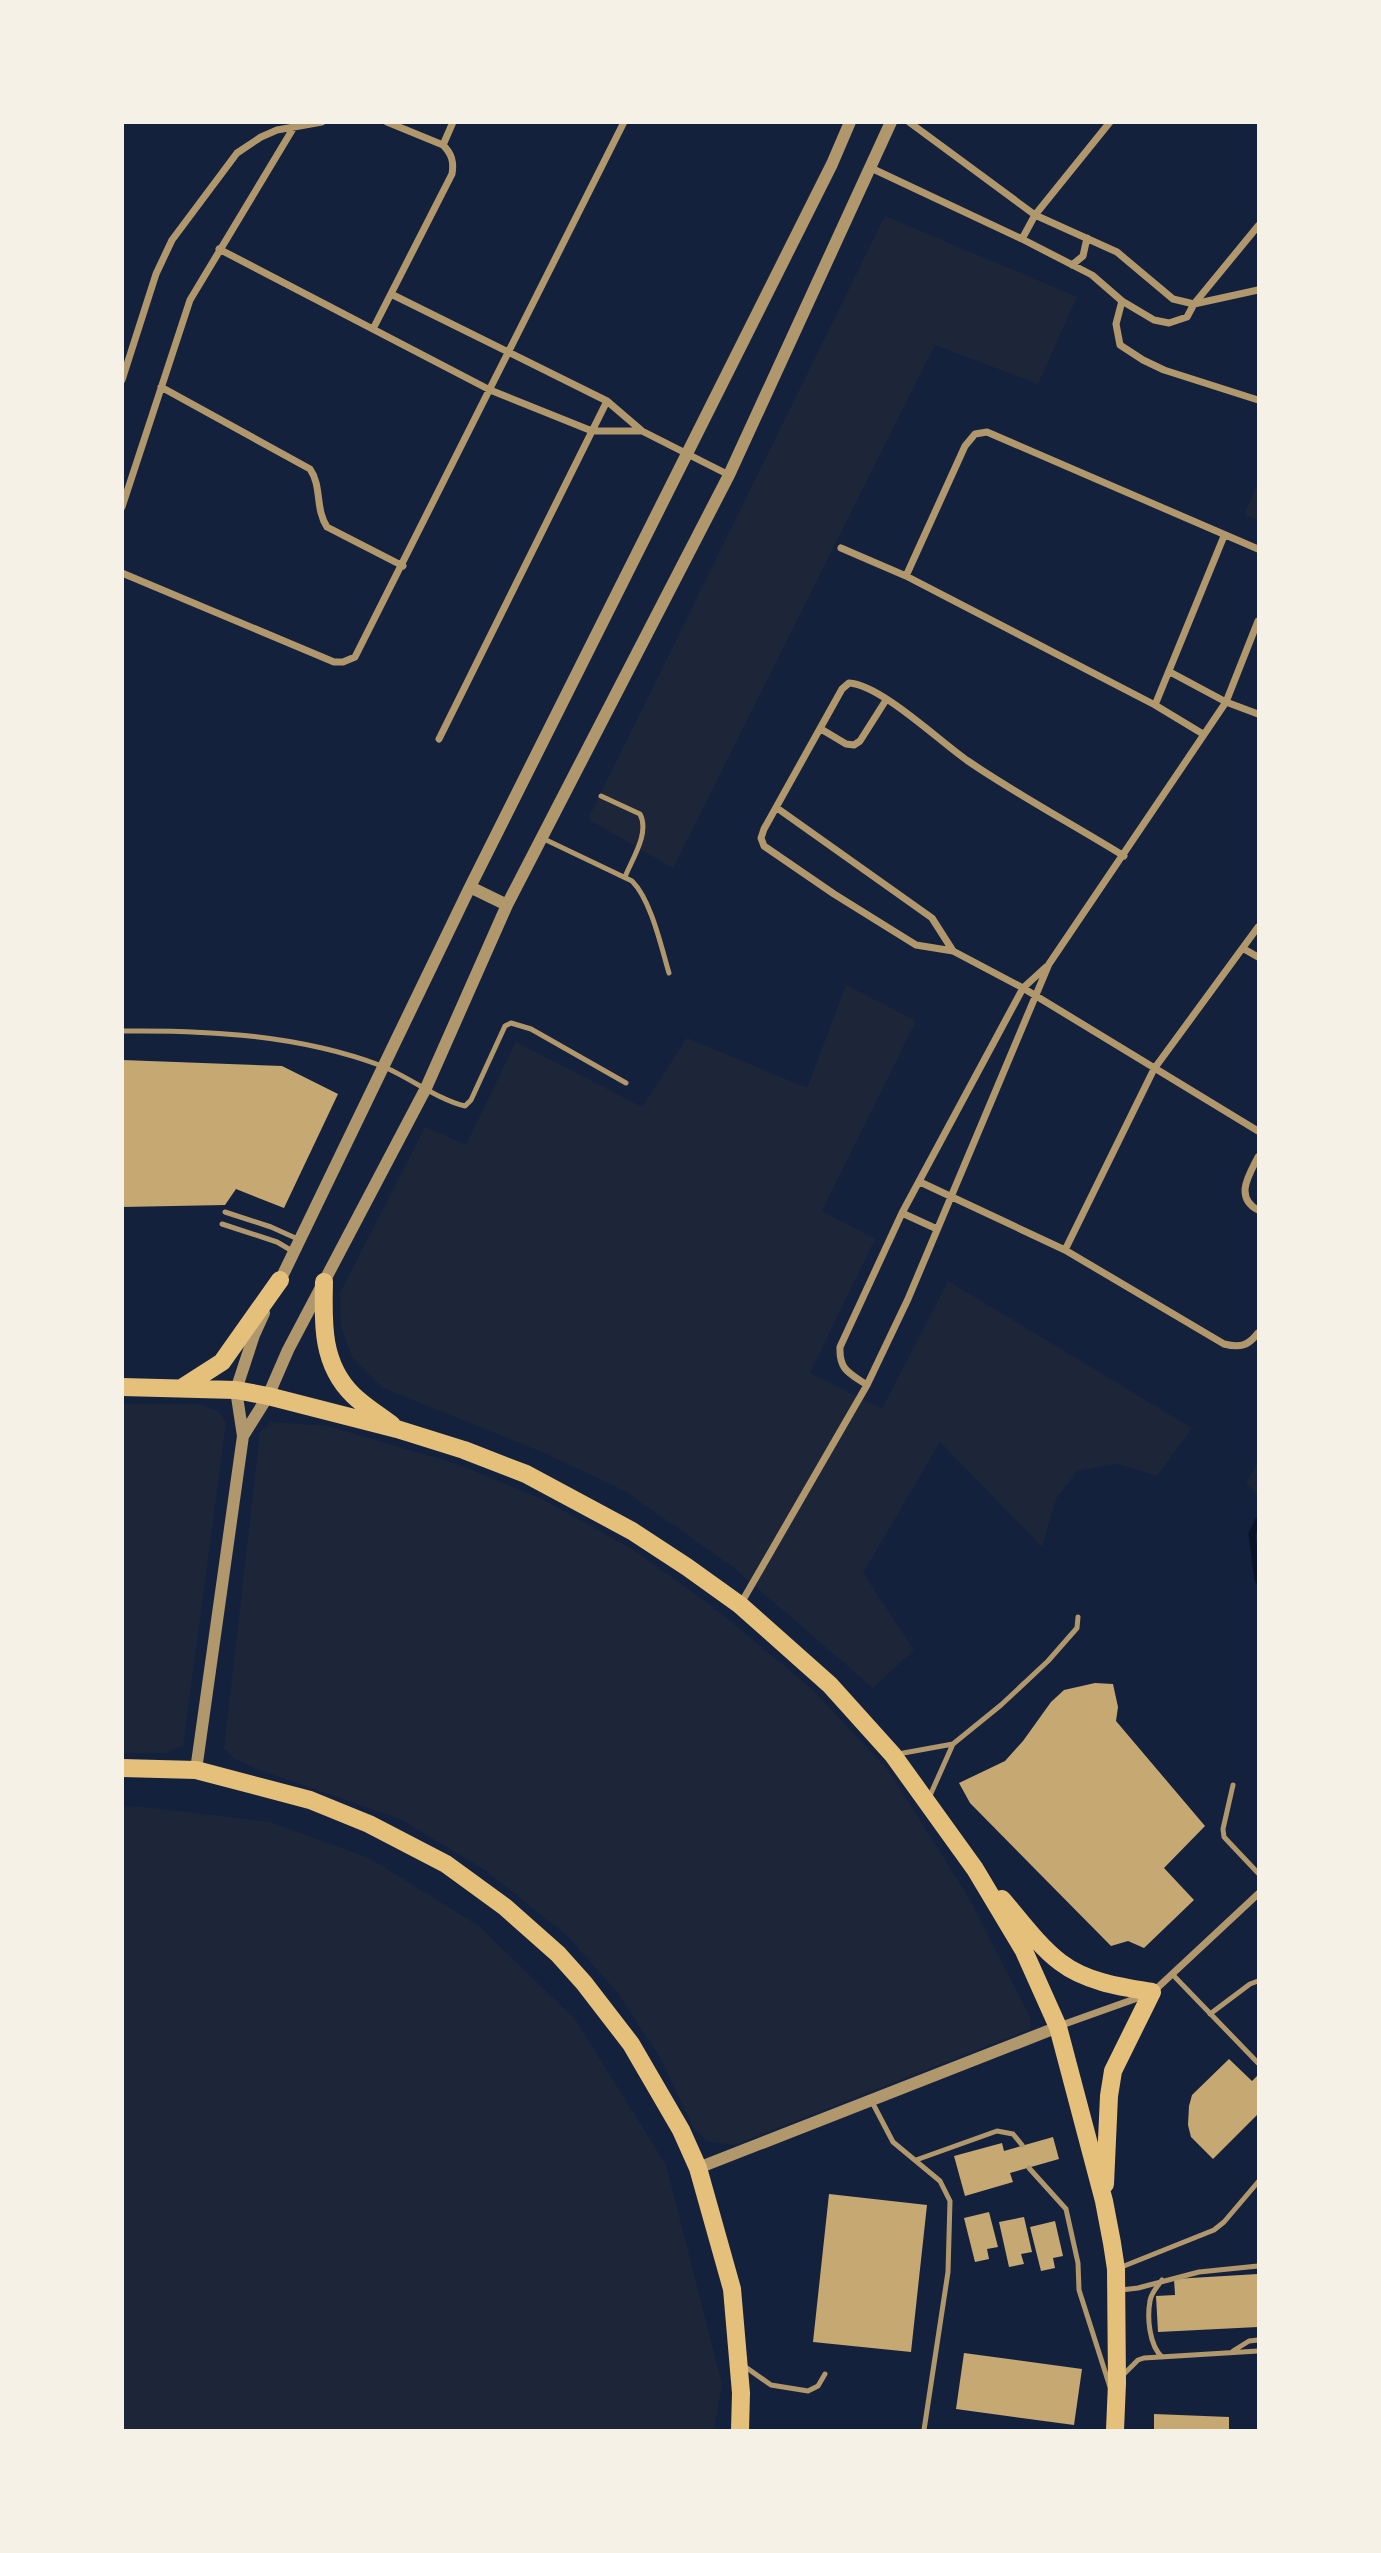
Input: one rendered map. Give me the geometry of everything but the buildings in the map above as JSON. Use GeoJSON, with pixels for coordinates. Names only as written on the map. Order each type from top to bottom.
{"type":"FeatureCollection","features":[{"type":"Feature","properties":{"kind":"main road"},"geometry":{"type":"LineString","coordinates":[[181,1388],[222,1362],[246,1332],[280,1280]]}},
{"type":"Feature","properties":{"kind":"main road"},"geometry":{"type":"LineString","coordinates":[[324,1282],[324,1340],[336,1372],[352,1394],[397,1429]]}},
{"type":"Feature","properties":{"kind":"main road"},"geometry":{"type":"LineString","coordinates":[[122,1387],[236,1390],[268,1396],[397,1429],[464,1450],[526,1474],[581,1501],[632,1531],[740,1605],[830,1685],[893,1755],[975,1869],[1024,1951],[1058,2027],[1104,2201],[1116,2269],[1115,2431]]}},
{"type":"Feature","properties":{"kind":"main road"},"geometry":{"type":"LineString","coordinates":[[122,1768],[197,1770],[310,1800],[369,1824],[446,1864],[505,1907],[558,1954],[608,2013],[652,2077],[698,2168],[732,2288],[739,2362],[740,2431]]}},
{"type":"Feature","properties":{"kind":"main road"},"geometry":{"type":"LineString","coordinates":[[975,1869],[1063,1964],[1105,1983],[1152,1992],[1120,2057],[1111,2083],[1104,2201]]}},
{"type":"Feature","properties":{"kind":"street"},"geometry":{"type":"LineString","coordinates":[[122,380],[156,274],[172,240],[237,153],[261,136],[322,122]]}},
{"type":"Feature","properties":{"kind":"street"},"geometry":{"type":"LineString","coordinates":[[373,329],[452,174],[452,158],[443,145],[387,122]]}},
{"type":"Feature","properties":{"kind":"street"},"geometry":{"type":"LineString","coordinates":[[443,145],[453,122]]}},
{"type":"Feature","properties":{"kind":"street"},"geometry":{"type":"LineString","coordinates":[[122,573],[334,662],[350,661],[359,652],[624,122]]}},
{"type":"Feature","properties":{"kind":"street"},"geometry":{"type":"LineString","coordinates":[[197,1770],[243,1436],[236,1390],[254,1335],[470,887],[832,164],[850,122]]}},
{"type":"Feature","properties":{"kind":"street"},"geometry":{"type":"LineString","coordinates":[[243,1436],[268,1396],[288,1350],[426,1087],[507,905],[729,475],[891,122]]}},
{"type":"Feature","properties":{"kind":"street"},"geometry":{"type":"LineString","coordinates":[[909,122],[1035,215],[1117,252],[1173,299],[1194,304],[1258,290]]}},
{"type":"Feature","properties":{"kind":"street"},"geometry":{"type":"LineString","coordinates":[[1022,239],[1035,215],[1110,122]]}},
{"type":"Feature","properties":{"kind":"street"},"geometry":{"type":"LineString","coordinates":[[122,507],[190,300],[294,127]]}},
{"type":"Feature","properties":{"kind":"street"},"geometry":{"type":"LineString","coordinates":[[871,168],[1092,275],[1122,301],[1154,320],[1169,323],[1187,317],[1194,304],[1258,226]]}},
{"type":"Feature","properties":{"kind":"street"},"geometry":{"type":"LineString","coordinates":[[1072,265],[1083,256],[1087,238]]}},
{"type":"Feature","properties":{"kind":"street"},"geometry":{"type":"LineString","coordinates":[[219,249],[490,390],[592,431],[642,431]]}},
{"type":"Feature","properties":{"kind":"street"},"geometry":{"type":"LineString","coordinates":[[391,294],[607,401],[642,431],[729,475]]}},
{"type":"Feature","properties":{"kind":"street"},"geometry":{"type":"LineString","coordinates":[[1122,301],[1116,324],[1120,345],[1164,370],[1258,400]]}},
{"type":"Feature","properties":{"kind":"street"},"geometry":{"type":"LineString","coordinates":[[161,387],[310,469],[316,480],[320,514],[327,527],[402,566]]}},
{"type":"Feature","properties":{"kind":"street"},"geometry":{"type":"LineString","coordinates":[[439,739],[607,401]]}},
{"type":"Feature","properties":{"kind":"street"},"geometry":{"type":"LineString","coordinates":[[906,576],[965,446],[975,434],[987,432],[1258,549]]}},
{"type":"Feature","properties":{"kind":"street"},"geometry":{"type":"LineString","coordinates":[[1155,705],[1224,536]]}},
{"type":"Feature","properties":{"kind":"street"},"geometry":{"type":"LineString","coordinates":[[841,548],[906,576],[1155,705],[1203,734]]}},
{"type":"Feature","properties":{"kind":"street"},"geometry":{"type":"LineString","coordinates":[[740,1605],[867,1385],[908,1299],[1049,964],[1226,702],[1258,621]]}},
{"type":"Feature","properties":{"kind":"street"},"geometry":{"type":"LineString","coordinates":[[1170,672],[1226,702],[1258,715]]}},
{"type":"Feature","properties":{"kind":"street"},"geometry":{"type":"LineString","coordinates":[[1124,856],[969,761],[886,700],[859,684],[849,683],[842,690],[761,838],[764,846],[916,945],[953,951],[1023,988],[1258,1131]]}},
{"type":"Feature","properties":{"kind":"street"},"geometry":{"type":"LineString","coordinates":[[821,729],[846,744],[854,745],[860,741],[886,700]]}},
{"type":"Feature","properties":{"kind":"street"},"geometry":{"type":"LineString","coordinates":[[777,808],[932,918],[953,951]]}},
{"type":"Feature","properties":{"kind":"street"},"geometry":{"type":"LineString","coordinates":[[470,887],[507,905]]}},
{"type":"Feature","properties":{"kind":"street"},"geometry":{"type":"LineString","coordinates":[[1065,1250],[1154,1069],[1258,928]]}},
{"type":"Feature","properties":{"kind":"street"},"geometry":{"type":"LineString","coordinates":[[1244,949],[1258,957]]}},
{"type":"Feature","properties":{"kind":"street"},"geometry":{"type":"LineString","coordinates":[[867,1385],[847,1372],[839,1361],[840,1347],[902,1213],[1023,988],[1049,964]]}},
{"type":"Feature","properties":{"kind":"street"},"geometry":{"type":"LineString","coordinates":[[1258,1157],[1244,1187],[1245,1198],[1258,1210]]}},
{"type":"Feature","properties":{"kind":"street"},"geometry":{"type":"LineString","coordinates":[[920,1182],[1065,1250],[1224,1344],[1236,1347],[1250,1344],[1258,1333]]}},
{"type":"Feature","properties":{"kind":"street"},"geometry":{"type":"LineString","coordinates":[[902,1213],[937,1229]]}},
{"type":"Feature","properties":{"kind":"street"},"geometry":{"type":"LineString","coordinates":[[698,2168],[1152,1992],[1258,1894]]}},
{"type":"Feature","properties":{"kind":"lane"},"geometry":{"type":"LineString","coordinates":[[601,796],[640,814],[643,819],[642,836],[625,877]]}},
{"type":"Feature","properties":{"kind":"lane"},"geometry":{"type":"LineString","coordinates":[[542,838],[625,877],[638,887],[669,973]]}},
{"type":"Feature","properties":{"kind":"lane"},"geometry":{"type":"LineString","coordinates":[[122,1031],[238,1035],[313,1045],[383,1067],[458,1105],[469,1104],[505,1026],[511,1023],[531,1029],[626,1083]]}},
{"type":"Feature","properties":{"kind":"lane"},"geometry":{"type":"LineString","coordinates":[[225,1212],[271,1227],[297,1246]]}},
{"type":"Feature","properties":{"kind":"lane"},"geometry":{"type":"LineString","coordinates":[[222,1224],[297,1246]]}},
{"type":"Feature","properties":{"kind":"lane"},"geometry":{"type":"LineString","coordinates":[[927,1802],[953,1744],[1002,1705],[1048,1661],[1077,1628],[1078,1617]]}},
{"type":"Feature","properties":{"kind":"lane"},"geometry":{"type":"LineString","coordinates":[[893,1755],[953,1744]]}},
{"type":"Feature","properties":{"kind":"lane"},"geometry":{"type":"LineString","coordinates":[[1233,1785],[1223,1829],[1224,1837],[1258,1873]]}},
{"type":"Feature","properties":{"kind":"lane"},"geometry":{"type":"LineString","coordinates":[[1172,1975],[1258,2063]]}},
{"type":"Feature","properties":{"kind":"lane"},"geometry":{"type":"LineString","coordinates":[[1210,2014],[1258,1981]]}},
{"type":"Feature","properties":{"kind":"lane"},"geometry":{"type":"LineString","coordinates":[[871,2100],[893,2142],[940,2180],[950,2201],[948,2272],[924,2431]]}},
{"type":"Feature","properties":{"kind":"lane"},"geometry":{"type":"LineString","coordinates":[[916,2160],[997,2131],[1013,2134],[1023,2145]]}},
{"type":"Feature","properties":{"kind":"lane"},"geometry":{"type":"LineString","coordinates":[[1029,2168],[1066,2209],[1078,2263],[1079,2290],[1117,2407]]}},
{"type":"Feature","properties":{"kind":"lane"},"geometry":{"type":"LineString","coordinates":[[1116,2269],[1214,2230],[1258,2182]]}},
{"type":"Feature","properties":{"kind":"lane"},"geometry":{"type":"LineString","coordinates":[[1115,2291],[1138,2288],[1199,2272],[1258,2266]]}},
{"type":"Feature","properties":{"kind":"lane"},"geometry":{"type":"LineString","coordinates":[[1199,2272],[1213,2276]]}},
{"type":"Feature","properties":{"kind":"lane"},"geometry":{"type":"LineString","coordinates":[[1161,2357],[1152,2344],[1149,2310],[1153,2292],[1162,2280]]}},
{"type":"Feature","properties":{"kind":"lane"},"geometry":{"type":"LineString","coordinates":[[1230,2353],[1249,2341],[1258,2340]]}},
{"type":"Feature","properties":{"kind":"lane"},"geometry":{"type":"LineString","coordinates":[[1117,2383],[1138,2360],[1258,2351]]}},
{"type":"Feature","properties":{"kind":"lane"},"geometry":{"type":"LineString","coordinates":[[739,2362],[771,2385],[808,2391],[818,2386],[825,2374]]}},
{"type":"Feature","properties":{"kind":"shaded area"},"geometry":{"type":"Polygon","coordinates":[[[885,216],[1077,297],[1038,384],[935,345],[673,868],[588,819],[885,216]]]}},
{"type":"Feature","properties":{"kind":"shaded area"},"geometry":{"type":"Polygon","coordinates":[[[1258,483],[1258,520],[1244,515],[1258,483]]]}},
{"type":"Feature","properties":{"kind":"shaded area"},"geometry":{"type":"Polygon","coordinates":[[[846,985],[916,1021],[822,1211],[875,1239],[810,1373],[882,1409],[948,1281],[1192,1428],[1157,1476],[1118,1464],[1077,1471],[1056,1499],[1042,1547],[940,1442],[863,1573],[914,1650],[873,1688],[733,1567],[625,1491],[542,1452],[383,1388],[352,1357],[341,1326],[340,1293],[425,1127],[466,1145],[516,1042],[642,1107],[687,1038],[807,1088],[846,985]]]}},
{"type":"Feature","properties":{"kind":"shaded area"},"geometry":{"type":"Polygon","coordinates":[[[123,1404],[199,1404],[218,1411],[226,1423],[183,1746],[165,1753],[123,1753],[123,1404]]]}},
{"type":"Feature","properties":{"kind":"shaded area"},"geometry":{"type":"Polygon","coordinates":[[[271,1422],[328,1426],[457,1464],[542,1499],[632,1549],[712,1606],[812,1689],[889,1771],[969,1898],[1031,2019],[1030,2029],[734,2145],[707,2141],[694,2129],[661,2059],[617,1992],[567,1936],[485,1870],[400,1819],[254,1768],[235,1759],[224,1749],[260,1432],[271,1422]]]}},
{"type":"Feature","properties":{"kind":"shaded area"},"geometry":{"type":"Polygon","coordinates":[[[1258,1463],[1258,1495],[1246,1483],[1258,1463]]]}},
{"type":"Feature","properties":{"kind":"shaded area"},"geometry":{"type":"Polygon","coordinates":[[[135,1806],[270,1822],[369,1858],[479,1926],[575,2019],[666,2165],[722,2384],[714,2430],[123,2430],[122,1807],[135,1806]]]}},
{"type":"Feature","properties":{"kind":"waterway"},"geometry":{"type":"LineString","coordinates":[[1258,1521],[1252,1534],[1258,1580]]}}]}
